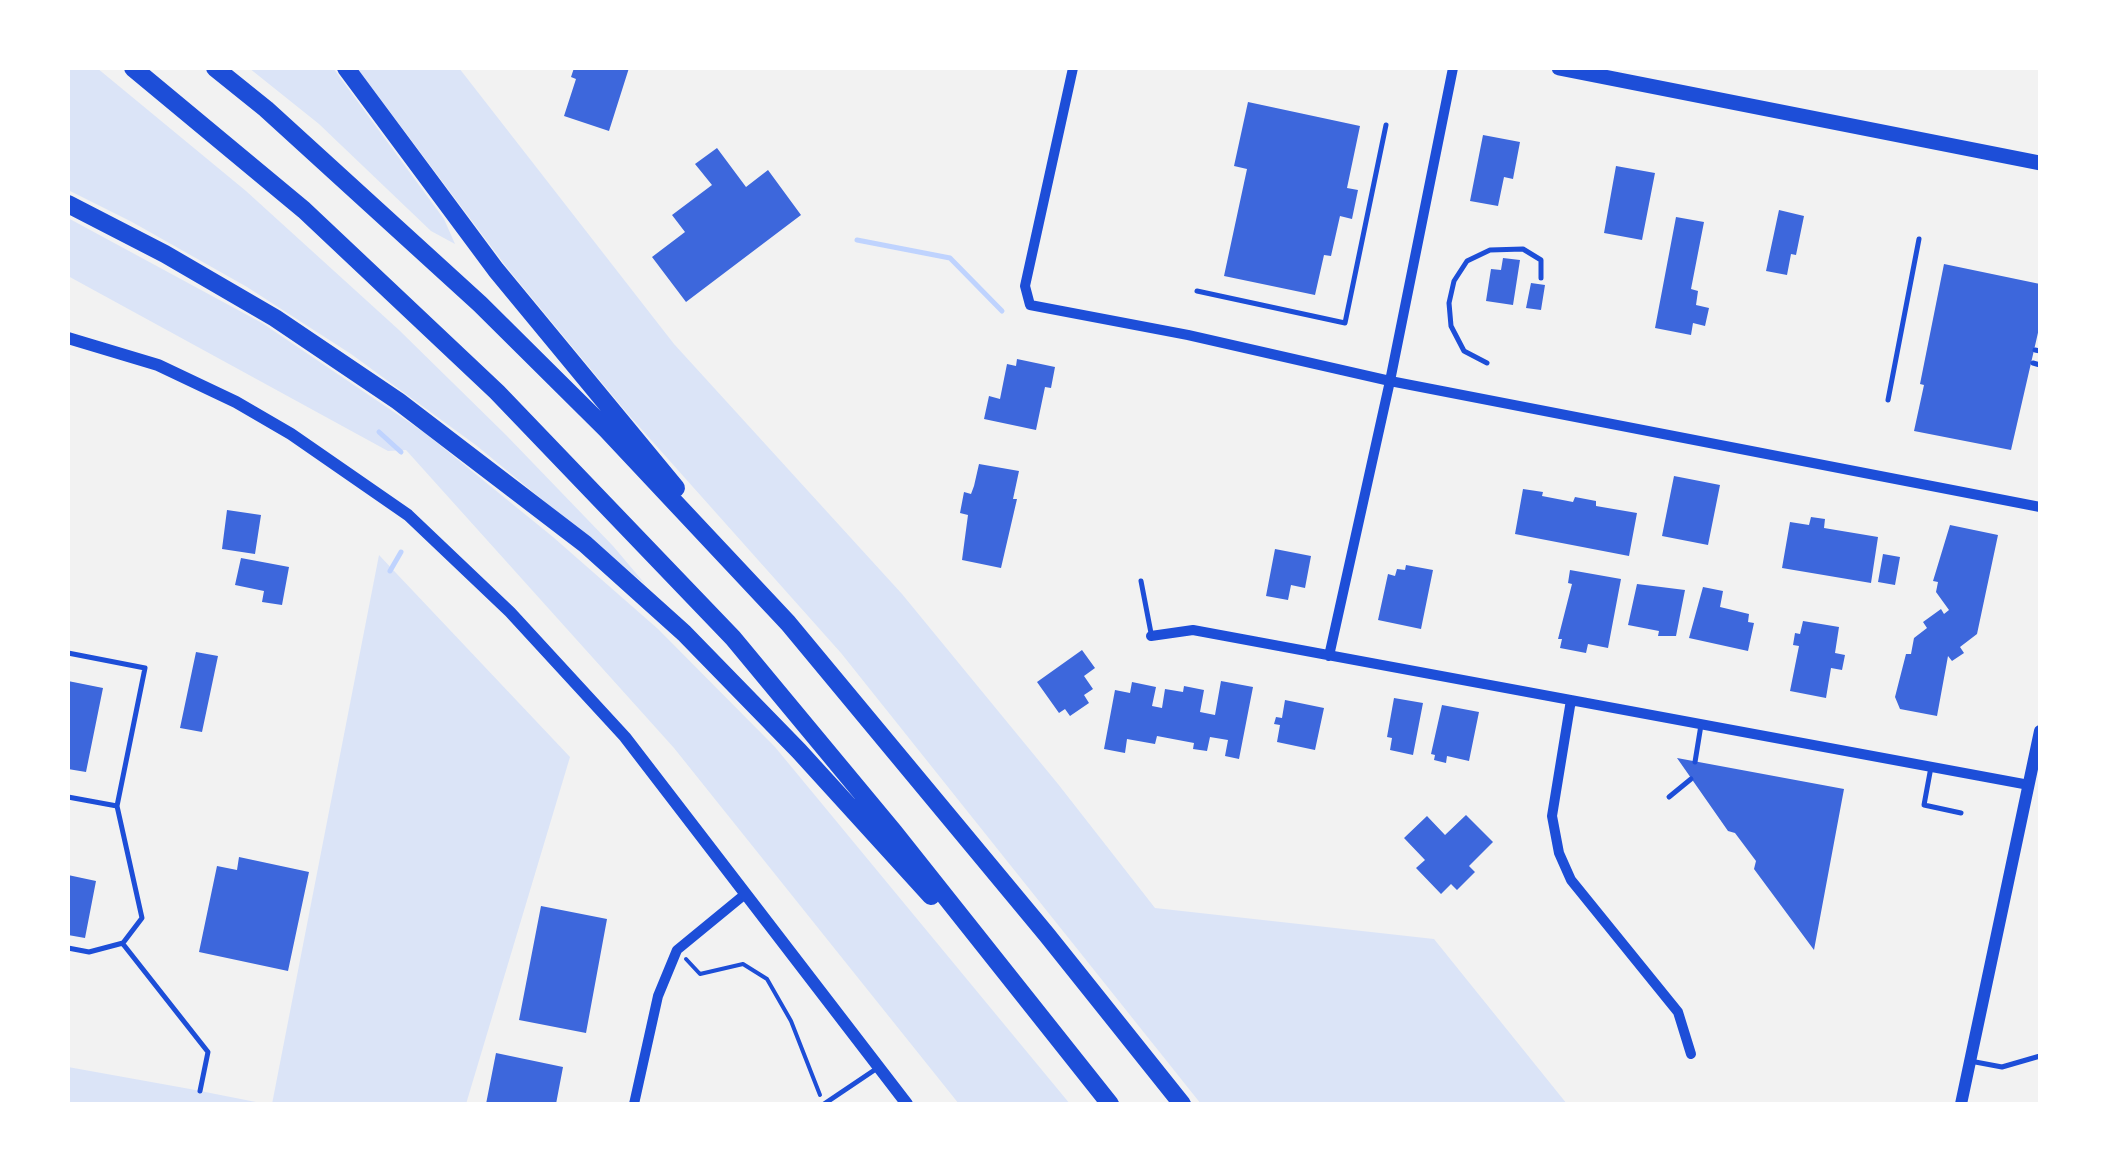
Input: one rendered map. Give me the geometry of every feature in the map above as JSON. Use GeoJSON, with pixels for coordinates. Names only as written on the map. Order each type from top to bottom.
{"type":"FeatureCollection","features":[{"type":"Feature","properties":{"kind":"highway"},"geometry":{"type":"LineString","coordinates":[[133,68],[304,210],[524,420],[733,638],[894,832],[1110,1104]]}},
{"type":"Feature","properties":{"kind":"highway"},"geometry":{"type":"LineString","coordinates":[[215,68],[266,109],[480,304],[606,429],[788,623]]}},
{"type":"Feature","properties":{"kind":"highway"},"geometry":{"type":"LineString","coordinates":[[346,68],[496,270],[1047,935],[1182,1104]]}},
{"type":"Feature","properties":{"kind":"highway"},"geometry":{"type":"LineString","coordinates":[[68,204],[275,318],[398,401],[585,544],[684,633],[799,750],[1042,1017]]}},
{"type":"Feature","properties":{"kind":"main road"},"geometry":{"type":"LineString","coordinates":[[1558,68],[1592,71],[2040,163]]}},
{"type":"Feature","properties":{"kind":"street"},"geometry":{"type":"LineString","coordinates":[[1072,68],[1026,286],[1030,305],[1188,335],[1390,381],[2040,507]]}},
{"type":"Feature","properties":{"kind":"street"},"geometry":{"type":"LineString","coordinates":[[1329,656],[1453,68]]}},
{"type":"Feature","properties":{"kind":"street"},"geometry":{"type":"LineString","coordinates":[[68,338],[158,365],[236,402],[291,434],[408,515],[510,612],[625,737],[907,1104]]}},
{"type":"Feature","properties":{"kind":"street"},"geometry":{"type":"LineString","coordinates":[[1151,636],[1193,630],[2029,785]]}},
{"type":"Feature","properties":{"kind":"street"},"geometry":{"type":"LineString","coordinates":[[1571,700],[1552,816],[1559,853],[1571,880],[1678,1012],[1691,1054]]}},
{"type":"Feature","properties":{"kind":"street"},"geometry":{"type":"LineString","coordinates":[[1961,1104],[2040,731]]}},
{"type":"Feature","properties":{"kind":"street"},"geometry":{"type":"LineString","coordinates":[[634,1104],[658,996],[677,950],[744,895]]}},
{"type":"Feature","properties":{"kind":"lane"},"geometry":{"type":"LineString","coordinates":[[1197,291],[1345,323],[1386,124]]}},
{"type":"Feature","properties":{"kind":"lane"},"geometry":{"type":"LineString","coordinates":[[1888,400],[1919,239]]}},
{"type":"Feature","properties":{"kind":"lane"},"geometry":{"type":"LineString","coordinates":[[1487,362],[1464,352],[1452,326],[1450,303],[1454,281],[1467,260],[1490,250],[1523,249],[1541,260],[1541,278]]}},
{"type":"Feature","properties":{"kind":"lane"},"geometry":{"type":"LineString","coordinates":[[1141,581],[1151,636]]}},
{"type":"Feature","properties":{"kind":"lane"},"geometry":{"type":"LineString","coordinates":[[68,654],[145,668],[118,806],[142,918],[123,944],[89,952],[68,948]]}},
{"type":"Feature","properties":{"kind":"lane"},"geometry":{"type":"LineString","coordinates":[[1695,762],[1701,723]]}},
{"type":"Feature","properties":{"kind":"lane"},"geometry":{"type":"LineString","coordinates":[[1932,766],[1924,805],[1961,813]]}},
{"type":"Feature","properties":{"kind":"lane"},"geometry":{"type":"LineString","coordinates":[[1669,797],[1691,779]]}},
{"type":"Feature","properties":{"kind":"lane"},"geometry":{"type":"LineString","coordinates":[[68,796],[118,806]]}},
{"type":"Feature","properties":{"kind":"lane"},"geometry":{"type":"LineString","coordinates":[[123,944],[208,1052],[200,1091]]}},
{"type":"Feature","properties":{"kind":"lane"},"geometry":{"type":"LineString","coordinates":[[1970,1060],[2002,1067],[2040,1056]]}},
{"type":"Feature","properties":{"kind":"lane"},"geometry":{"type":"LineString","coordinates":[[824,1104],[878,1068]]}},
{"type":"Feature","properties":{"kind":"path"},"geometry":{"type":"LineString","coordinates":[[677,950],[700,974],[743,964],[768,979],[791,1021],[824,1104]]}},
{"type":"Feature","properties":{"kind":"shaded area"},"geometry":{"type":"Polygon","coordinates":[[[68,68],[97,68],[246,191],[399,330],[506,435],[646,585],[477,446],[351,354],[247,287],[68,190],[68,68]]]}},
{"type":"Feature","properties":{"kind":"shaded area"},"geometry":{"type":"Polygon","coordinates":[[[249,68],[333,68],[444,219],[455,244],[431,231],[319,124],[249,68]]]}},
{"type":"Feature","properties":{"kind":"shaded area"},"geometry":{"type":"Polygon","coordinates":[[[357,68],[459,68],[674,344],[902,594],[1155,908],[1434,939],[1567,1104],[1201,1104],[841,653],[627,413],[508,269],[357,68]]]}},
{"type":"Feature","properties":{"kind":"shaded area"},"geometry":{"type":"Polygon","coordinates":[[[68,218],[262,323],[425,433],[658,629],[775,747],[1070,1104],[959,1104],[674,748],[406,450],[388,451],[68,276],[68,218]]]}},
{"type":"Feature","properties":{"kind":"shaded area"},"geometry":{"type":"Polygon","coordinates":[[[379,555],[570,757],[466,1104],[272,1104],[379,555]]]}},
{"type":"Feature","properties":{"kind":"shaded area"},"geometry":{"type":"Polygon","coordinates":[[[68,1067],[190,1089],[266,1104],[68,1104],[68,1067]]]}},
{"type":"Feature","properties":{"kind":"building"},"geometry":{"type":"Polygon","coordinates":[[[574,68],[629,68],[609,131],[564,116],[576,79],[571,77],[574,68]]]}},
{"type":"Feature","properties":{"kind":"building"},"geometry":{"type":"Polygon","coordinates":[[[1248,102],[1360,126],[1347,188],[1358,190],[1352,219],[1340,216],[1331,256],[1324,255],[1315,295],[1224,276],[1247,169],[1234,166],[1248,102]]]}},
{"type":"Feature","properties":{"kind":"building"},"geometry":{"type":"Polygon","coordinates":[[[1483,135],[1520,142],[1513,179],[1504,177],[1498,206],[1470,201],[1483,135]]]}},
{"type":"Feature","properties":{"kind":"building"},"geometry":{"type":"Polygon","coordinates":[[[717,148],[746,187],[768,170],[801,215],[686,302],[652,257],[685,232],[672,215],[712,185],[695,164],[717,148]]]}},
{"type":"Feature","properties":{"kind":"building"},"geometry":{"type":"Polygon","coordinates":[[[1616,166],[1655,173],[1642,240],[1604,233],[1616,166]]]}},
{"type":"Feature","properties":{"kind":"building"},"geometry":{"type":"Polygon","coordinates":[[[1779,210],[1804,216],[1796,255],[1791,254],[1787,275],[1766,271],[1779,210]]]}},
{"type":"Feature","properties":{"kind":"building"},"geometry":{"type":"Polygon","coordinates":[[[1676,217],[1704,222],[1691,289],[1698,291],[1696,305],[1709,308],[1705,326],[1693,323],[1691,335],[1655,328],[1676,217]]]}},
{"type":"Feature","properties":{"kind":"building"},"geometry":{"type":"Polygon","coordinates":[[[1503,258],[1520,260],[1513,305],[1486,301],[1491,269],[1501,270],[1503,258]]]}},
{"type":"Feature","properties":{"kind":"building"},"geometry":{"type":"Polygon","coordinates":[[[1944,264],[2040,284],[2040,324],[2011,450],[1914,431],[1944,264]]]}},
{"type":"Feature","properties":{"kind":"building"},"geometry":{"type":"Polygon","coordinates":[[[1531,283],[1545,285],[1541,310],[1526,308],[1531,283]]]}},
{"type":"Feature","properties":{"kind":"building"},"geometry":{"type":"Polygon","coordinates":[[[1017,359],[1055,367],[1051,388],[1045,387],[1036,430],[984,419],[989,396],[1000,399],[1007,364],[1016,366],[1017,359]]]}},
{"type":"Feature","properties":{"kind":"building"},"geometry":{"type":"Polygon","coordinates":[[[979,464],[1019,471],[1013,499],[1017,499],[1001,568],[962,560],[968,515],[960,513],[964,492],[971,494],[979,464]]]}},
{"type":"Feature","properties":{"kind":"building"},"geometry":{"type":"Polygon","coordinates":[[[1674,476],[1720,485],[1708,545],[1662,536],[1674,476]]]}},
{"type":"Feature","properties":{"kind":"building"},"geometry":{"type":"Polygon","coordinates":[[[1523,489],[1573,502],[1575,497],[1596,501],[1596,506],[1637,513],[1629,556],[1515,534],[1523,489]]]}},
{"type":"Feature","properties":{"kind":"building"},"geometry":{"type":"Polygon","coordinates":[[[227,510],[261,515],[255,554],[222,549],[227,510]]]}},
{"type":"Feature","properties":{"kind":"building"},"geometry":{"type":"Polygon","coordinates":[[[1811,517],[1825,519],[1824,528],[1878,537],[1871,583],[1782,568],[1790,522],[1809,525],[1811,517]]]}},
{"type":"Feature","properties":{"kind":"building"},"geometry":{"type":"Polygon","coordinates":[[[1950,525],[1998,535],[1977,634],[1960,647],[1964,653],[1952,661],[1948,656],[1937,716],[1900,709],[1895,697],[1906,654],[1911,654],[1914,638],[1927,628],[1923,622],[1941,609],[1944,614],[1949,610],[1936,592],[1938,582],[1933,581],[1950,525]]]}},
{"type":"Feature","properties":{"kind":"building"},"geometry":{"type":"Polygon","coordinates":[[[1275,549],[1311,556],[1305,588],[1291,585],[1288,600],[1266,596],[1275,549]]]}},
{"type":"Feature","properties":{"kind":"building"},"geometry":{"type":"Polygon","coordinates":[[[1883,554],[1900,557],[1895,585],[1878,582],[1883,554]]]}},
{"type":"Feature","properties":{"kind":"building"},"geometry":{"type":"Polygon","coordinates":[[[241,558],[289,567],[282,605],[262,602],[264,591],[235,585],[241,558]]]}},
{"type":"Feature","properties":{"kind":"building"},"geometry":{"type":"Polygon","coordinates":[[[1406,565],[1433,570],[1421,629],[1378,620],[1388,574],[1395,576],[1397,569],[1405,570],[1406,565]]]}},
{"type":"Feature","properties":{"kind":"building"},"geometry":{"type":"Polygon","coordinates":[[[1570,570],[1621,579],[1608,648],[1588,644],[1586,653],[1560,648],[1562,639],[1558,639],[1572,584],[1568,583],[1570,570]]]}},
{"type":"Feature","properties":{"kind":"building"},"geometry":{"type":"Polygon","coordinates":[[[1637,584],[1685,590],[1676,636],[1658,636],[1659,631],[1628,625],[1637,584]]]}},
{"type":"Feature","properties":{"kind":"building"},"geometry":{"type":"Polygon","coordinates":[[[1703,587],[1723,591],[1720,607],[1749,614],[1748,622],[1754,623],[1748,651],[1689,638],[1703,587]]]}},
{"type":"Feature","properties":{"kind":"building"},"geometry":{"type":"Polygon","coordinates":[[[1803,621],[1839,627],[1835,653],[1845,655],[1842,670],[1831,668],[1826,698],[1790,691],[1799,646],[1793,645],[1795,633],[1800,634],[1803,621]]]}},
{"type":"Feature","properties":{"kind":"building"},"geometry":{"type":"Polygon","coordinates":[[[1082,650],[1095,668],[1084,676],[1093,689],[1084,695],[1089,703],[1070,716],[1065,709],[1059,713],[1037,682],[1082,650]]]}},
{"type":"Feature","properties":{"kind":"building"},"geometry":{"type":"Polygon","coordinates":[[[196,652],[218,656],[202,732],[180,728],[196,652]]]}},
{"type":"Feature","properties":{"kind":"building"},"geometry":{"type":"Polygon","coordinates":[[[68,681],[103,688],[86,772],[68,769],[68,681]]]}},
{"type":"Feature","properties":{"kind":"building"},"geometry":{"type":"Polygon","coordinates":[[[1221,681],[1253,687],[1239,759],[1225,756],[1228,740],[1210,737],[1207,751],[1193,749],[1194,743],[1157,736],[1155,744],[1127,739],[1125,753],[1104,749],[1115,690],[1130,693],[1132,682],[1156,687],[1152,706],[1162,708],[1165,689],[1183,692],[1184,686],[1204,690],[1200,712],[1215,715],[1221,681]]]}},
{"type":"Feature","properties":{"kind":"building"},"geometry":{"type":"Polygon","coordinates":[[[1394,698],[1423,703],[1413,755],[1390,750],[1392,738],[1387,737],[1394,698]]]}},
{"type":"Feature","properties":{"kind":"building"},"geometry":{"type":"Polygon","coordinates":[[[1285,700],[1324,708],[1315,750],[1277,742],[1280,725],[1274,724],[1276,717],[1282,718],[1285,700]]]}},
{"type":"Feature","properties":{"kind":"building"},"geometry":{"type":"Polygon","coordinates":[[[1442,705],[1479,712],[1469,761],[1447,756],[1446,763],[1434,760],[1435,755],[1431,754],[1442,705]]]}},
{"type":"Feature","properties":{"kind":"building"},"geometry":{"type":"Polygon","coordinates":[[[1677,758],[1844,789],[1814,950],[1754,869],[1756,861],[1735,833],[1728,831],[1677,758]]]}},
{"type":"Feature","properties":{"kind":"building"},"geometry":{"type":"Polygon","coordinates":[[[1466,815],[1493,842],[1469,866],[1475,872],[1457,890],[1451,884],[1441,894],[1416,868],[1425,860],[1404,838],[1427,816],[1445,835],[1466,815]]]}},
{"type":"Feature","properties":{"kind":"building"},"geometry":{"type":"Polygon","coordinates":[[[239,857],[309,872],[288,971],[199,952],[217,866],[237,870],[239,857]]]}},
{"type":"Feature","properties":{"kind":"building"},"geometry":{"type":"Polygon","coordinates":[[[68,875],[96,881],[85,938],[68,935],[68,875]]]}},
{"type":"Feature","properties":{"kind":"building"},"geometry":{"type":"Polygon","coordinates":[[[541,906],[607,919],[586,1033],[519,1020],[541,906]]]}},
{"type":"Feature","properties":{"kind":"building"},"geometry":{"type":"Polygon","coordinates":[[[496,1053],[563,1067],[556,1104],[486,1104],[496,1053]]]}},
{"type":"Feature","properties":{"kind":"waterway"},"geometry":{"type":"LineString","coordinates":[[857,240],[950,258],[1002,311]]}},
{"type":"Feature","properties":{"kind":"waterway"},"geometry":{"type":"LineString","coordinates":[[379,432],[401,452]]}},
{"type":"Feature","properties":{"kind":"waterway"},"geometry":{"type":"LineString","coordinates":[[390,571],[401,552]]}}]}
